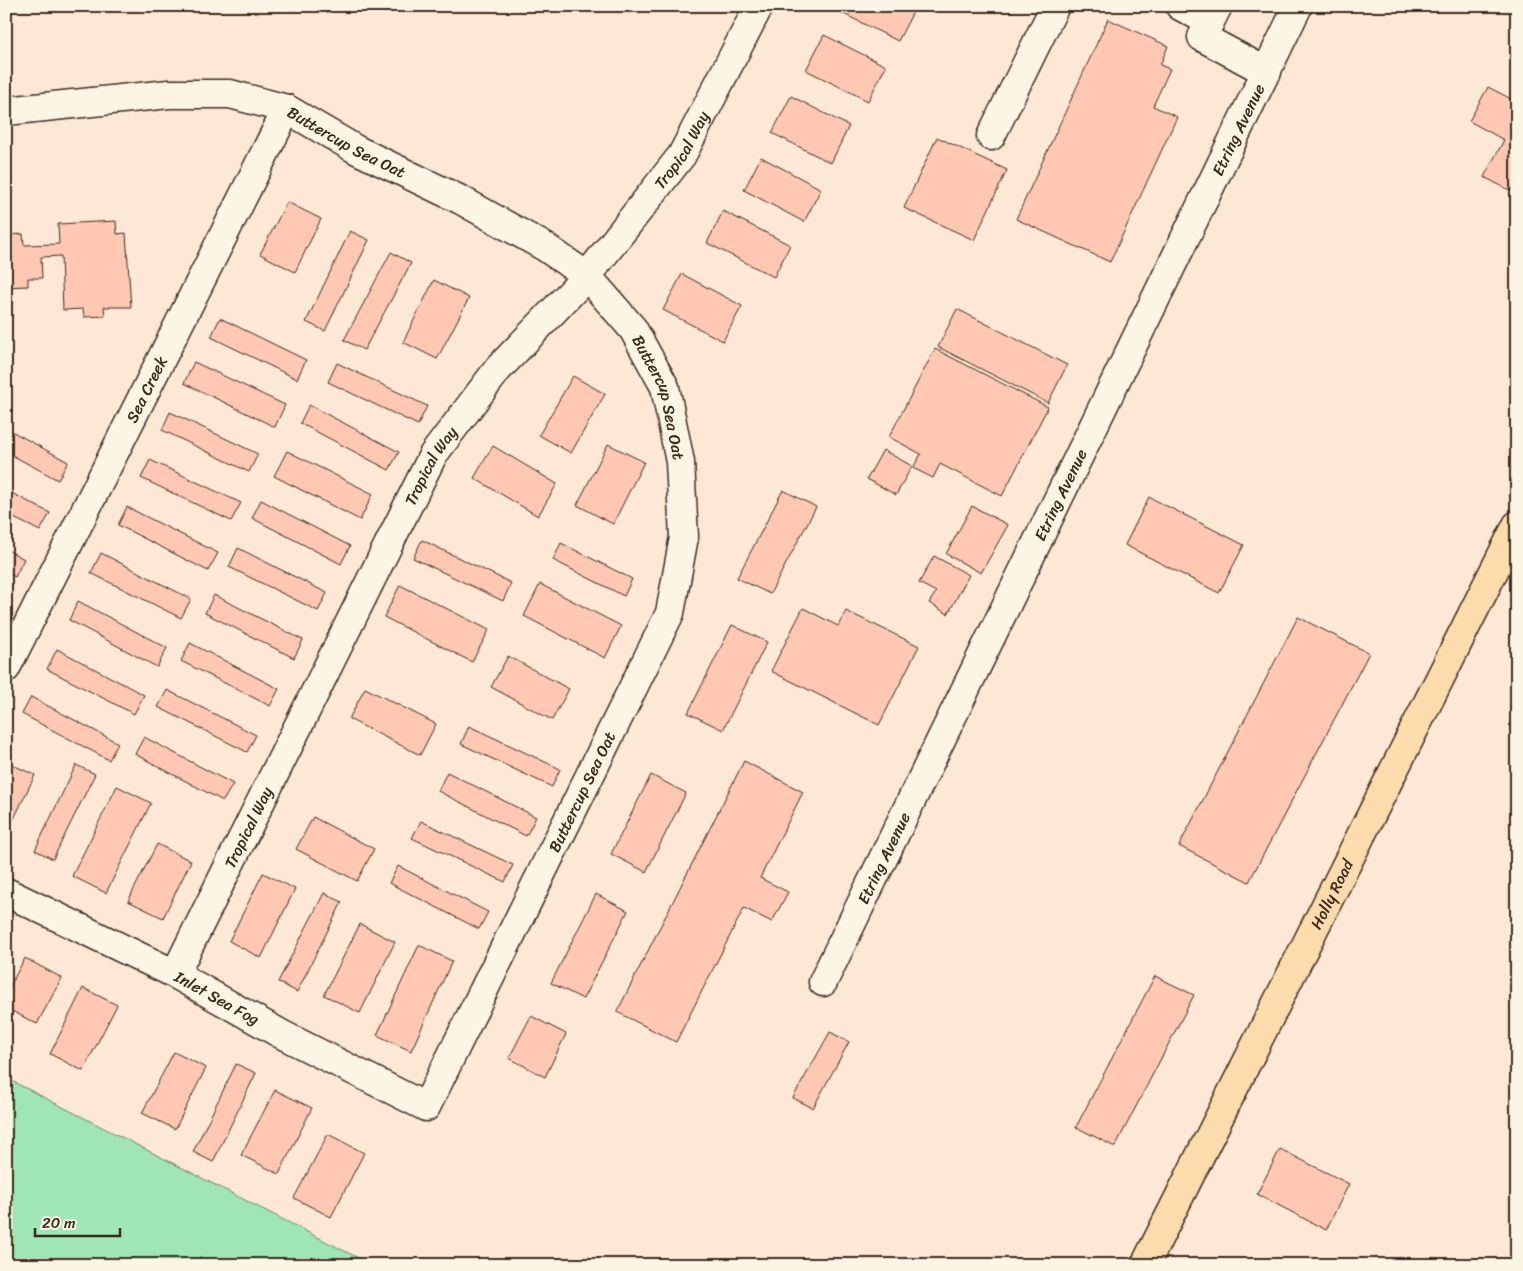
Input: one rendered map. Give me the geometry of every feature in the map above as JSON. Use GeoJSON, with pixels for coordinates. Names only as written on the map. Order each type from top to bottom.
{"type":"FeatureCollection","features":[{"type":"Feature","properties":{"kind":"main road","name":"Holly Road"},"geometry":{"type":"LineString","coordinates":[[1146,1265],[1517,524]]}},
{"type":"Feature","properties":{"kind":"street","name":"Tropical Way"},"geometry":{"type":"LineString","coordinates":[[175,974],[433,455],[498,369],[587,276],[682,155],[759,6]]}},
{"type":"Feature","properties":{"kind":"street"},"geometry":{"type":"LineString","coordinates":[[991,136],[1055,6]]}},
{"type":"Feature","properties":{"kind":"street"},"geometry":{"type":"LineString","coordinates":[[1180,6],[1214,14],[1202,36],[1267,72]]}},
{"type":"Feature","properties":{"kind":"street","name":"Etring Avenue"},"geometry":{"type":"LineString","coordinates":[[823,982],[1298,6]]}},
{"type":"Feature","properties":{"kind":"street","name":"Buttercup Sea Oat"},"geometry":{"type":"LineString","coordinates":[[6,110],[169,94],[230,94],[287,108],[357,150],[461,200],[545,248],[587,276],[633,329],[665,388],[680,462],[684,537],[670,613],[426,1107]]}},
{"type":"Feature","properties":{"kind":"street","name":"Sea Creek"},"geometry":{"type":"LineString","coordinates":[[6,668],[287,108]]}},
{"type":"Feature","properties":{"kind":"street","name":"Inlet Sea Fog"},"geometry":{"type":"LineString","coordinates":[[6,892],[175,974],[281,1034],[426,1107]]}},
{"type":"Feature","properties":{"kind":"green space"},"geometry":{"type":"Polygon","coordinates":[[[6,1078],[372,1265],[6,1265],[6,1078]]]}},
{"type":"Feature","properties":{"kind":"building"},"geometry":{"type":"Polygon","coordinates":[[[833,6],[907,6],[914,10],[898,41],[832,8],[833,6]]]}},
{"type":"Feature","properties":{"kind":"building"},"geometry":{"type":"Polygon","coordinates":[[[1108,19],[1168,46],[1160,65],[1170,69],[1153,106],[1177,117],[1110,262],[1016,219],[1108,19]]]}},
{"type":"Feature","properties":{"kind":"building"},"geometry":{"type":"Polygon","coordinates":[[[824,35],[886,66],[868,101],[806,70],[824,35]]]}},
{"type":"Feature","properties":{"kind":"building"},"geometry":{"type":"Polygon","coordinates":[[[1488,87],[1517,102],[1517,180],[1511,191],[1484,177],[1504,140],[1469,121],[1488,87]]]}},
{"type":"Feature","properties":{"kind":"building"},"geometry":{"type":"Polygon","coordinates":[[[791,96],[849,126],[831,163],[772,133],[791,96]]]}},
{"type":"Feature","properties":{"kind":"building"},"geometry":{"type":"Polygon","coordinates":[[[937,137],[1007,170],[974,240],[904,208],[937,137]]]}},
{"type":"Feature","properties":{"kind":"building"},"geometry":{"type":"Polygon","coordinates":[[[761,157],[821,189],[804,222],[744,190],[761,157]]]}},
{"type":"Feature","properties":{"kind":"building"},"geometry":{"type":"Polygon","coordinates":[[[287,202],[321,219],[295,272],[260,254],[287,202]]]}},
{"type":"Feature","properties":{"kind":"building"},"geometry":{"type":"Polygon","coordinates":[[[723,211],[790,245],[774,277],[707,243],[723,211]]]}},
{"type":"Feature","properties":{"kind":"building"},"geometry":{"type":"Polygon","coordinates":[[[116,221],[117,234],[126,233],[131,307],[104,307],[105,316],[84,317],[83,309],[63,310],[61,256],[41,257],[42,278],[28,278],[28,286],[6,287],[6,235],[23,234],[24,245],[59,244],[58,224],[116,221]]]}},
{"type":"Feature","properties":{"kind":"building"},"geometry":{"type":"Polygon","coordinates":[[[350,231],[369,240],[325,331],[306,322],[350,231]]]}},
{"type":"Feature","properties":{"kind":"building"},"geometry":{"type":"Polygon","coordinates":[[[391,252],[411,263],[364,350],[344,340],[391,252]]]}},
{"type":"Feature","properties":{"kind":"building"},"geometry":{"type":"Polygon","coordinates":[[[682,274],[742,306],[723,341],[663,310],[682,274]]]}},
{"type":"Feature","properties":{"kind":"building"},"geometry":{"type":"Polygon","coordinates":[[[434,280],[469,298],[437,359],[403,342],[434,280]]]}},
{"type":"Feature","properties":{"kind":"building"},"geometry":{"type":"Polygon","coordinates":[[[957,309],[1067,365],[1048,403],[938,347],[957,309]]]}},
{"type":"Feature","properties":{"kind":"building"},"geometry":{"type":"Polygon","coordinates":[[[220,318],[306,360],[297,379],[211,337],[220,318]]]}},
{"type":"Feature","properties":{"kind":"building"},"geometry":{"type":"Polygon","coordinates":[[[935,349],[1048,407],[1002,496],[940,464],[933,478],[913,468],[921,454],[889,437],[935,349]]]}},
{"type":"Feature","properties":{"kind":"building"},"geometry":{"type":"Polygon","coordinates":[[[194,362],[285,405],[275,427],[184,383],[194,362]]]}},
{"type":"Feature","properties":{"kind":"building"},"geometry":{"type":"Polygon","coordinates":[[[337,363],[427,406],[418,425],[328,382],[337,363]]]}},
{"type":"Feature","properties":{"kind":"building"},"geometry":{"type":"Polygon","coordinates":[[[573,376],[605,394],[571,453],[539,435],[573,376]]]}},
{"type":"Feature","properties":{"kind":"building"},"geometry":{"type":"Polygon","coordinates":[[[309,405],[399,452],[389,470],[300,423],[309,405]]]}},
{"type":"Feature","properties":{"kind":"building"},"geometry":{"type":"Polygon","coordinates":[[[170,412],[258,454],[249,472],[162,430],[170,412]]]}},
{"type":"Feature","properties":{"kind":"building"},"geometry":{"type":"Polygon","coordinates":[[[6,428],[68,462],[58,480],[6,452],[6,428]]]}},
{"type":"Feature","properties":{"kind":"building"},"geometry":{"type":"Polygon","coordinates":[[[608,444],[644,462],[613,524],[577,505],[608,444]]]}},
{"type":"Feature","properties":{"kind":"building"},"geometry":{"type":"Polygon","coordinates":[[[493,446],[557,484],[538,516],[474,478],[493,446]]]}},
{"type":"Feature","properties":{"kind":"building"},"geometry":{"type":"Polygon","coordinates":[[[883,450],[912,466],[896,495],[867,479],[883,450]]]}},
{"type":"Feature","properties":{"kind":"building"},"geometry":{"type":"Polygon","coordinates":[[[287,451],[373,494],[360,520],[274,476],[287,451]]]}},
{"type":"Feature","properties":{"kind":"building"},"geometry":{"type":"Polygon","coordinates":[[[150,460],[241,503],[231,521],[141,478],[150,460]]]}},
{"type":"Feature","properties":{"kind":"building"},"geometry":{"type":"Polygon","coordinates":[[[6,490],[50,513],[40,531],[6,514],[6,490]]]}},
{"type":"Feature","properties":{"kind":"building"},"geometry":{"type":"Polygon","coordinates":[[[783,490],[816,507],[770,594],[737,578],[783,490]]]}},
{"type":"Feature","properties":{"kind":"building"},"geometry":{"type":"Polygon","coordinates":[[[1149,497],[1244,545],[1219,593],[1125,545],[1149,497]]]}},
{"type":"Feature","properties":{"kind":"building"},"geometry":{"type":"Polygon","coordinates":[[[261,500],[350,546],[341,564],[252,518],[261,500]]]}},
{"type":"Feature","properties":{"kind":"building"},"geometry":{"type":"Polygon","coordinates":[[[972,506],[1008,525],[981,573],[946,554],[972,506]]]}},
{"type":"Feature","properties":{"kind":"building"},"geometry":{"type":"Polygon","coordinates":[[[127,507],[218,553],[208,571],[118,525],[127,507]]]}},
{"type":"Feature","properties":{"kind":"building"},"geometry":{"type":"Polygon","coordinates":[[[422,540],[511,583],[503,601],[413,558],[422,540]]]}},
{"type":"Feature","properties":{"kind":"building"},"geometry":{"type":"Polygon","coordinates":[[[561,543],[632,579],[624,596],[553,560],[561,543]]]}},
{"type":"Feature","properties":{"kind":"building"},"geometry":{"type":"Polygon","coordinates":[[[238,548],[327,593],[318,611],[229,567],[238,548]]]}},
{"type":"Feature","properties":{"kind":"building"},"geometry":{"type":"Polygon","coordinates":[[[6,549],[24,559],[15,577],[6,572],[6,549]]]}},
{"type":"Feature","properties":{"kind":"building"},"geometry":{"type":"Polygon","coordinates":[[[101,553],[191,599],[181,618],[91,573],[101,553]]]}},
{"type":"Feature","properties":{"kind":"building"},"geometry":{"type":"Polygon","coordinates":[[[934,556],[969,575],[948,614],[929,603],[936,592],[919,583],[934,556]]]}},
{"type":"Feature","properties":{"kind":"building"},"geometry":{"type":"Polygon","coordinates":[[[540,584],[621,626],[605,658],[524,616],[540,584]]]}},
{"type":"Feature","properties":{"kind":"building"},"geometry":{"type":"Polygon","coordinates":[[[400,585],[489,630],[472,662],[384,617],[400,585]]]}},
{"type":"Feature","properties":{"kind":"building"},"geometry":{"type":"Polygon","coordinates":[[[214,595],[303,640],[294,658],[205,613],[214,595]]]}},
{"type":"Feature","properties":{"kind":"building"},"geometry":{"type":"Polygon","coordinates":[[[78,601],[167,648],[157,667],[69,620],[78,601]]]}},
{"type":"Feature","properties":{"kind":"building"},"geometry":{"type":"Polygon","coordinates":[[[803,608],[838,626],[846,611],[919,646],[879,725],[771,671],[803,608]]]}},
{"type":"Feature","properties":{"kind":"building"},"geometry":{"type":"Polygon","coordinates":[[[1298,617],[1369,653],[1249,882],[1179,846],[1298,617]]]}},
{"type":"Feature","properties":{"kind":"building"},"geometry":{"type":"Polygon","coordinates":[[[732,625],[767,642],[723,730],[688,713],[732,625]]]}},
{"type":"Feature","properties":{"kind":"building"},"geometry":{"type":"Polygon","coordinates":[[[190,643],[279,689],[270,706],[181,661],[190,643]]]}},
{"type":"Feature","properties":{"kind":"building"},"geometry":{"type":"Polygon","coordinates":[[[57,649],[144,695],[134,714],[47,669],[57,649]]]}},
{"type":"Feature","properties":{"kind":"building"},"geometry":{"type":"Polygon","coordinates":[[[508,656],[569,689],[552,720],[491,687],[508,656]]]}},
{"type":"Feature","properties":{"kind":"building"},"geometry":{"type":"Polygon","coordinates":[[[365,688],[436,724],[420,755],[349,719],[365,688]]]}},
{"type":"Feature","properties":{"kind":"building"},"geometry":{"type":"Polygon","coordinates":[[[167,690],[256,735],[247,752],[158,707],[167,690]]]}},
{"type":"Feature","properties":{"kind":"building"},"geometry":{"type":"Polygon","coordinates":[[[31,697],[118,743],[109,760],[22,714],[31,697]]]}},
{"type":"Feature","properties":{"kind":"building"},"geometry":{"type":"Polygon","coordinates":[[[469,726],[560,769],[552,787],[461,744],[469,726]]]}},
{"type":"Feature","properties":{"kind":"building"},"geometry":{"type":"Polygon","coordinates":[[[144,737],[233,784],[223,801],[135,754],[144,737]]]}},
{"type":"Feature","properties":{"kind":"building"},"geometry":{"type":"Polygon","coordinates":[[[744,761],[803,792],[760,878],[788,892],[772,922],[744,908],[676,1042],[617,1012],[744,761]]]}},
{"type":"Feature","properties":{"kind":"building"},"geometry":{"type":"Polygon","coordinates":[[[6,762],[35,775],[6,835],[6,762]]]}},
{"type":"Feature","properties":{"kind":"building"},"geometry":{"type":"Polygon","coordinates":[[[76,765],[95,774],[53,859],[35,850],[76,765]]]}},
{"type":"Feature","properties":{"kind":"building"},"geometry":{"type":"Polygon","coordinates":[[[447,772],[536,817],[526,836],[438,791],[447,772]]]}},
{"type":"Feature","properties":{"kind":"building"},"geometry":{"type":"Polygon","coordinates":[[[651,775],[686,793],[646,872],[611,854],[651,775]]]}},
{"type":"Feature","properties":{"kind":"building"},"geometry":{"type":"Polygon","coordinates":[[[117,786],[151,803],[106,893],[72,876],[117,786]]]}},
{"type":"Feature","properties":{"kind":"building"},"geometry":{"type":"Polygon","coordinates":[[[313,817],[374,849],[357,881],[296,849],[313,817]]]}},
{"type":"Feature","properties":{"kind":"building"},"geometry":{"type":"Polygon","coordinates":[[[421,821],[513,865],[505,882],[412,838],[421,821]]]}},
{"type":"Feature","properties":{"kind":"building"},"geometry":{"type":"Polygon","coordinates":[[[157,844],[191,861],[163,918],[128,901],[157,844]]]}},
{"type":"Feature","properties":{"kind":"building"},"geometry":{"type":"Polygon","coordinates":[[[398,866],[488,912],[479,929],[389,883],[398,866]]]}},
{"type":"Feature","properties":{"kind":"building"},"geometry":{"type":"Polygon","coordinates":[[[263,873],[295,889],[261,958],[229,941],[263,873]]]}},
{"type":"Feature","properties":{"kind":"building"},"geometry":{"type":"Polygon","coordinates":[[[324,893],[342,902],[297,992],[278,982],[324,893]]]}},
{"type":"Feature","properties":{"kind":"building"},"geometry":{"type":"Polygon","coordinates":[[[596,894],[628,911],[583,999],[551,983],[596,894]]]}},
{"type":"Feature","properties":{"kind":"building"},"geometry":{"type":"Polygon","coordinates":[[[360,924],[395,942],[360,1013],[324,995],[360,924]]]}},
{"type":"Feature","properties":{"kind":"building"},"geometry":{"type":"Polygon","coordinates":[[[419,945],[452,961],[411,1051],[377,1035],[419,945]]]}},
{"type":"Feature","properties":{"kind":"building"},"geometry":{"type":"Polygon","coordinates":[[[25,958],[62,978],[37,1024],[6,1008],[6,993],[25,958]]]}},
{"type":"Feature","properties":{"kind":"building"},"geometry":{"type":"Polygon","coordinates":[[[1155,976],[1194,995],[1115,1147],[1076,1127],[1155,976]]]}},
{"type":"Feature","properties":{"kind":"building"},"geometry":{"type":"Polygon","coordinates":[[[83,988],[117,1005],[83,1071],[50,1054],[83,988]]]}},
{"type":"Feature","properties":{"kind":"building"},"geometry":{"type":"Polygon","coordinates":[[[531,1016],[566,1034],[545,1077],[509,1058],[531,1016]]]}},
{"type":"Feature","properties":{"kind":"building"},"geometry":{"type":"Polygon","coordinates":[[[830,1032],[849,1042],[813,1108],[793,1098],[830,1032]]]}},
{"type":"Feature","properties":{"kind":"building"},"geometry":{"type":"Polygon","coordinates":[[[174,1052],[206,1068],[175,1129],[142,1113],[174,1052]]]}},
{"type":"Feature","properties":{"kind":"building"},"geometry":{"type":"Polygon","coordinates":[[[236,1064],[256,1073],[213,1162],[193,1152],[236,1064]]]}},
{"type":"Feature","properties":{"kind":"building"},"geometry":{"type":"Polygon","coordinates":[[[275,1090],[312,1108],[279,1174],[241,1155],[275,1090]]]}},
{"type":"Feature","properties":{"kind":"building"},"geometry":{"type":"Polygon","coordinates":[[[328,1134],[364,1153],[331,1217],[294,1198],[328,1134]]]}},
{"type":"Feature","properties":{"kind":"building"},"geometry":{"type":"Polygon","coordinates":[[[1280,1149],[1349,1184],[1326,1230],[1257,1194],[1280,1149]]]}}]}
